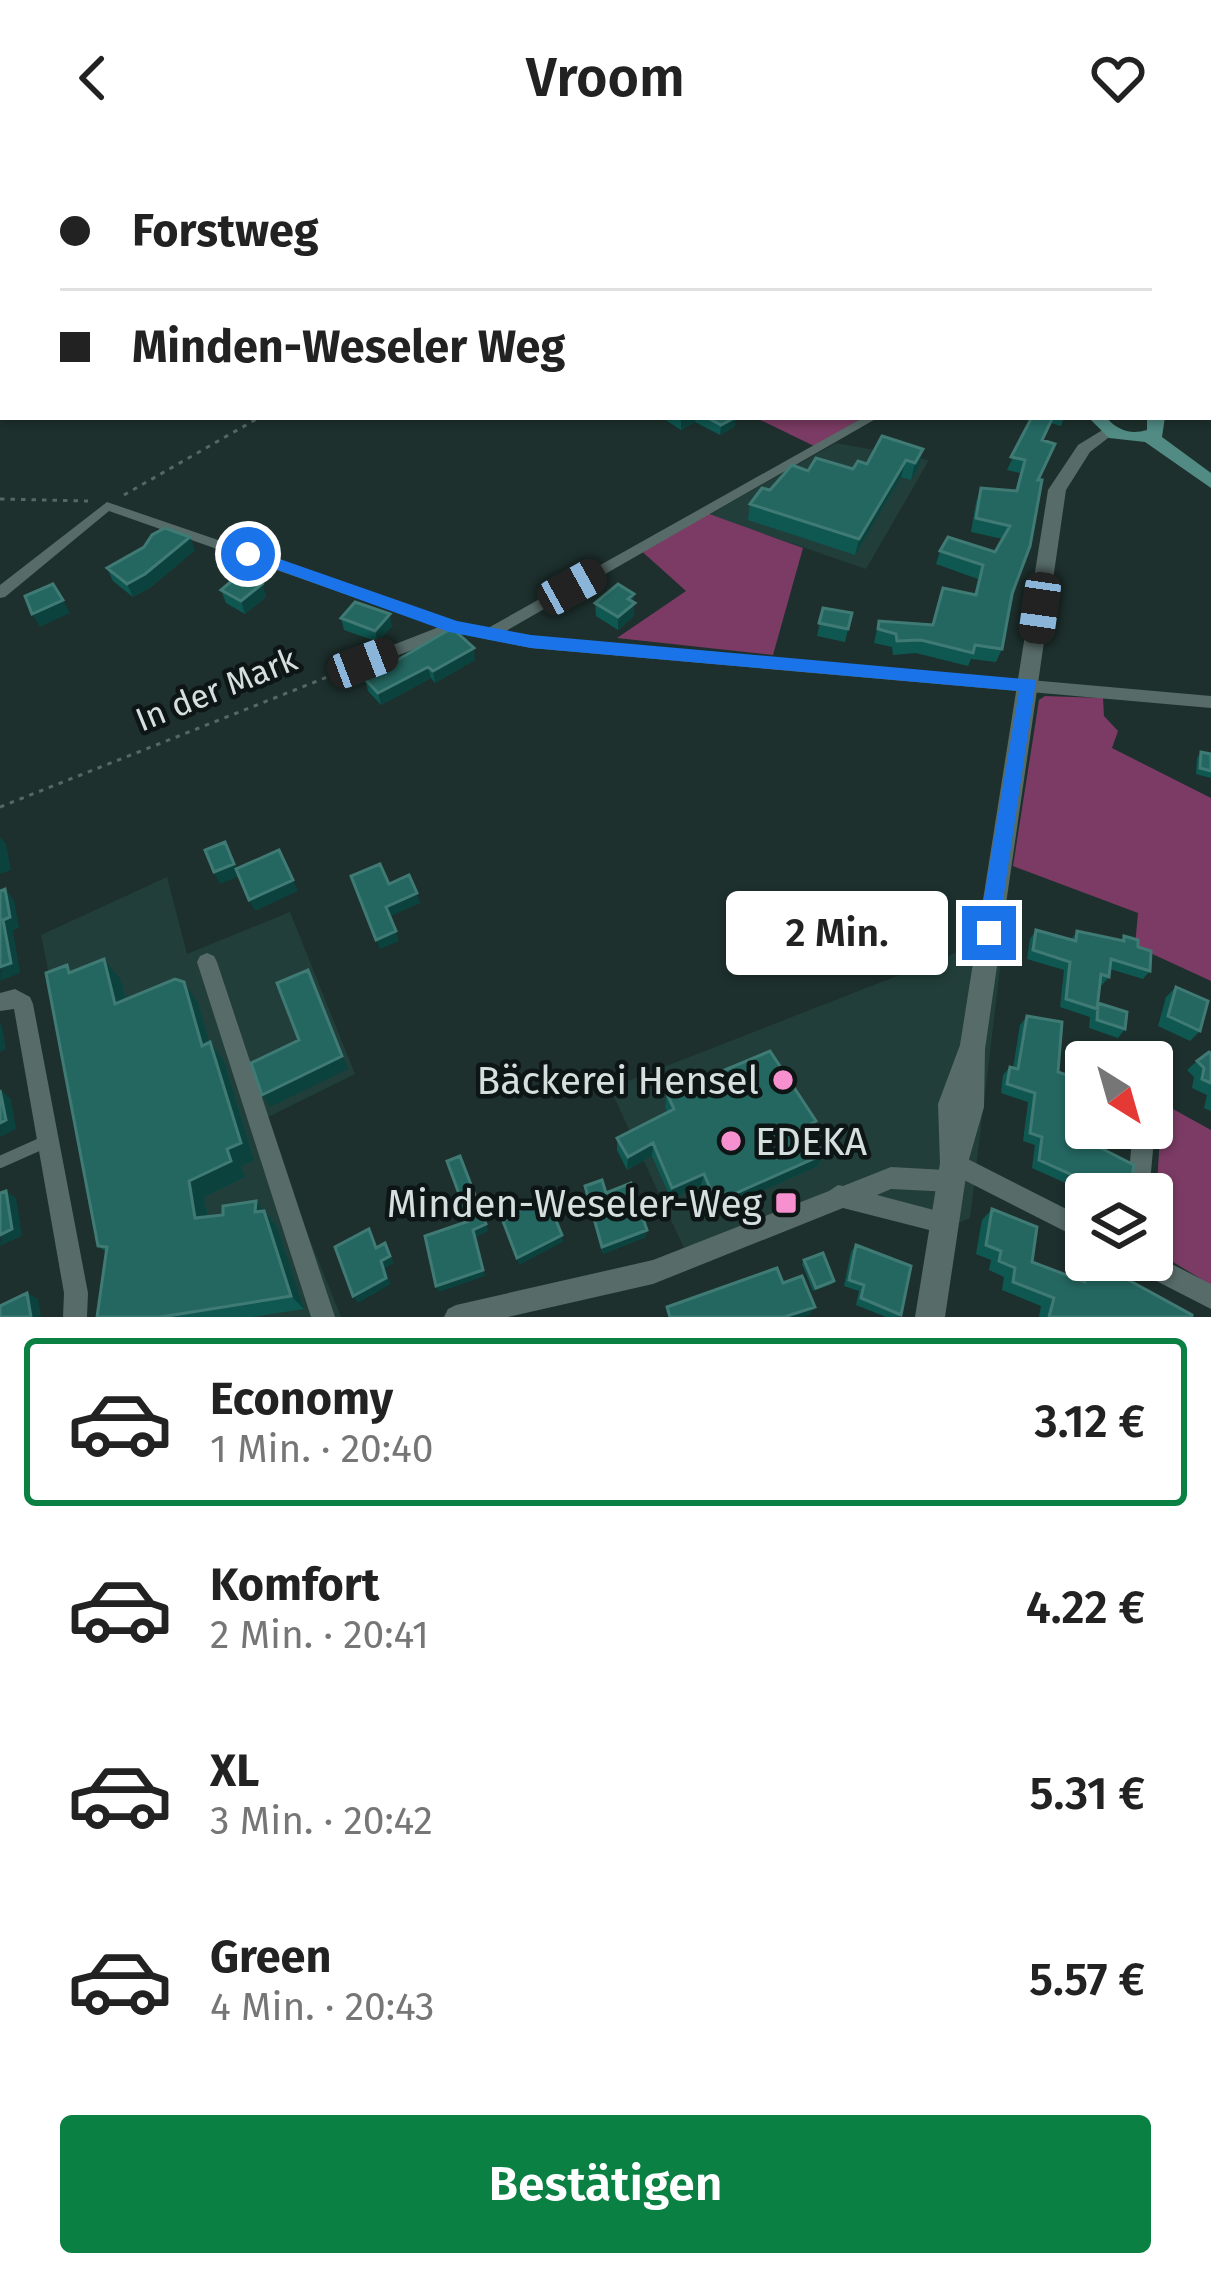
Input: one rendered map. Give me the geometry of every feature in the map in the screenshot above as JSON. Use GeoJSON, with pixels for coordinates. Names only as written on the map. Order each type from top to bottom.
{"type":"FeatureCollection","features":[{"type":"Feature","properties":{"kind":"main road"},"geometry":{"type":"LineString","coordinates":[[1103,424],[1125,437],[1153,427],[1211,482]]}},
{"type":"Feature","properties":{"kind":"street"},"geometry":{"type":"LineString","coordinates":[[489,634],[868,420]]}},
{"type":"Feature","properties":{"kind":"street"},"geometry":{"type":"LineString","coordinates":[[930,1317],[953,1172],[971,1107],[972,1049],[1057,490],[1103,424]]}},
{"type":"Feature","properties":{"kind":"street"},"geometry":{"type":"LineString","coordinates":[[0,593],[107,506],[455,627],[531,642],[1211,702]]}},
{"type":"Feature","properties":{"kind":"street"},"geometry":{"type":"LineString","coordinates":[[363,663],[455,627]]}},
{"type":"Feature","properties":{"kind":"street"},"geometry":{"type":"LineString","coordinates":[[207,962],[323,1317]]}},
{"type":"Feature","properties":{"kind":"street"},"geometry":{"type":"LineString","coordinates":[[0,1002],[15,998],[23,1004],[76,1293],[75,1317]]}},
{"type":"Feature","properties":{"kind":"street"},"geometry":{"type":"LineString","coordinates":[[456,1317],[653,1272],[891,1178],[953,1172],[1065,1222]]}},
{"type":"Feature","properties":{"kind":"street"},"geometry":{"type":"LineString","coordinates":[[838,1196],[945,1223]]}},
{"type":"Feature","properties":{"kind":"street"},"geometry":{"type":"LineString","coordinates":[[1173,1277],[1211,1297]]}},
{"type":"Feature","properties":{"kind":"lane"},"geometry":{"type":"LineString","coordinates":[[0,1162],[47,1141]]}},
{"type":"Feature","properties":{"kind":"path"},"geometry":{"type":"LineString","coordinates":[[0,499],[82,500],[107,506],[255,420]]}},
{"type":"Feature","properties":{"kind":"path","name":"In der Mark"},"geometry":{"type":"LineString","coordinates":[[0,807],[363,663]]}},
{"type":"Feature","properties":{"kind":"shaded area"},"geometry":{"type":"Polygon","coordinates":[[[760,420],[859,420],[814,446],[760,420]]]}},
{"type":"Feature","properties":{"kind":"shaded area"},"geometry":{"type":"Polygon","coordinates":[[[836,443],[929,460],[866,569],[709,515],[836,443]]]}},
{"type":"Feature","properties":{"kind":"shaded area"},"geometry":{"type":"Polygon","coordinates":[[[701,511],[803,548],[773,655],[617,638],[686,591],[637,547],[701,511]]]}},
{"type":"Feature","properties":{"kind":"shaded area"},"geometry":{"type":"Polygon","coordinates":[[[1045,696],[1103,698],[1104,716],[1118,731],[1112,748],[1211,798],[1211,981],[1135,946],[1138,913],[1013,866],[1039,700],[1045,696]]]}},
{"type":"Feature","properties":{"kind":"shaded area"},"geometry":{"type":"Polygon","coordinates":[[[167,877],[187,954],[290,912],[355,1074],[268,1117],[294,1200],[341,1317],[110,1317],[113,1293],[41,935],[167,877]]]}},
{"type":"Feature","properties":{"kind":"shaded area"},"geometry":{"type":"Polygon","coordinates":[[[961,951],[1001,961],[970,1218],[944,1229],[833,1199],[684,1248],[610,1088],[961,951]]]}},
{"type":"Feature","properties":{"kind":"shaded area"},"geometry":{"type":"Polygon","coordinates":[[[1173,1109],[1211,1130],[1211,1285],[1173,1262],[1173,1173],[1158,1173],[1159,1149],[1173,1149],[1173,1109]]]}},
{"type":"Feature","properties":{"kind":"building"},"geometry":{"type":"Polygon","coordinates":[[[1030,420],[1052,420],[1042,440],[1055,444],[1038,480],[1042,480],[1030,546],[1012,594],[1002,649],[975,645],[973,653],[921,640],[897,641],[896,634],[878,629],[879,621],[933,625],[943,588],[976,595],[983,565],[940,551],[948,537],[995,552],[1010,526],[976,518],[981,488],[1017,491],[1025,460],[1011,457],[1030,420]]]}},
{"type":"Feature","properties":{"kind":"building"},"geometry":{"type":"Polygon","coordinates":[[[882,436],[923,449],[915,463],[906,460],[859,539],[750,504],[792,465],[808,471],[816,458],[853,469],[858,461],[867,464],[882,436]]]}},
{"type":"Feature","properties":{"kind":"building"},"geometry":{"type":"Polygon","coordinates":[[[165,528],[190,537],[127,584],[107,568],[144,547],[165,528]]]}},
{"type":"Feature","properties":{"kind":"building"},"geometry":{"type":"Polygon","coordinates":[[[241,573],[262,584],[241,601],[221,590],[241,573]]]}},
{"type":"Feature","properties":{"kind":"building"},"geometry":{"type":"Polygon","coordinates":[[[53,584],[63,600],[32,614],[25,596],[53,584]]]}},
{"type":"Feature","properties":{"kind":"building"},"geometry":{"type":"Polygon","coordinates":[[[618,584],[634,594],[628,599],[635,603],[618,617],[595,603],[618,584]]]}},
{"type":"Feature","properties":{"kind":"building"},"geometry":{"type":"Polygon","coordinates":[[[355,602],[390,614],[375,631],[341,618],[355,602]]]}},
{"type":"Feature","properties":{"kind":"building"},"geometry":{"type":"Polygon","coordinates":[[[823,608],[852,613],[848,629],[819,623],[823,608]]]}},
{"type":"Feature","properties":{"kind":"building"},"geometry":{"type":"Polygon","coordinates":[[[452,628],[474,648],[378,693],[365,679],[452,628]]]}},
{"type":"Feature","properties":{"kind":"building"},"geometry":{"type":"Polygon","coordinates":[[[1201,752],[1211,754],[1211,771],[1200,768],[1201,752]]]}},
{"type":"Feature","properties":{"kind":"building"},"geometry":{"type":"Polygon","coordinates":[[[225,842],[234,864],[214,872],[205,850],[225,842]]]}},
{"type":"Feature","properties":{"kind":"building"},"geometry":{"type":"Polygon","coordinates":[[[279,850],[293,880],[249,900],[236,869],[279,850]]]}},
{"type":"Feature","properties":{"kind":"building"},"geometry":{"type":"Polygon","coordinates":[[[380,864],[389,884],[409,875],[417,893],[386,907],[396,931],[376,940],[351,876],[380,864]]]}},
{"type":"Feature","properties":{"kind":"building"},"geometry":{"type":"Polygon","coordinates":[[[5,889],[10,917],[3,920],[11,963],[0,967],[0,891],[5,889]]]}},
{"type":"Feature","properties":{"kind":"building"},"geometry":{"type":"Polygon","coordinates":[[[1036,930],[1076,941],[1077,931],[1138,940],[1138,947],[1151,951],[1150,971],[1111,959],[1109,977],[1101,974],[1097,1009],[1066,999],[1070,962],[1033,950],[1036,930]]]}},
{"type":"Feature","properties":{"kind":"building"},"geometry":{"type":"Polygon","coordinates":[[[104,959],[115,1004],[175,979],[184,982],[202,1046],[210,1042],[241,1143],[227,1149],[231,1161],[189,1181],[195,1218],[223,1215],[223,1206],[256,1201],[255,1212],[264,1211],[291,1296],[161,1317],[97,1317],[107,1247],[98,1246],[46,973],[67,965],[69,973],[104,959]]]}},
{"type":"Feature","properties":{"kind":"building"},"geometry":{"type":"Polygon","coordinates":[[[308,970],[342,1056],[262,1095],[251,1063],[299,1040],[277,983],[308,970]]]}},
{"type":"Feature","properties":{"kind":"building"},"geometry":{"type":"Polygon","coordinates":[[[1176,987],[1208,1001],[1200,1031],[1168,1016],[1176,987]]]}},
{"type":"Feature","properties":{"kind":"building"},"geometry":{"type":"Polygon","coordinates":[[[1098,1003],[1127,1012],[1125,1029],[1097,1020],[1098,1003]]]}},
{"type":"Feature","properties":{"kind":"building"},"geometry":{"type":"Polygon","coordinates":[[[1027,1016],[1062,1022],[1058,1072],[1065,1074],[1065,1149],[1103,1149],[1134,1165],[1133,1173],[1068,1173],[1039,1160],[1042,1137],[1030,1133],[1035,1093],[1007,1084],[1010,1067],[1018,1069],[1027,1016]]]}},
{"type":"Feature","properties":{"kind":"building","name":"EDEKA"},"geometry":{"type":"Polygon","coordinates":[[[770,1051],[816,1121],[809,1125],[824,1154],[716,1202],[704,1174],[672,1188],[653,1143],[628,1157],[617,1138],[674,1109],[667,1094],[770,1051]]]}},
{"type":"Feature","properties":{"kind":"building"},"geometry":{"type":"Polygon","coordinates":[[[1209,1052],[1211,1083],[1202,1079],[1204,1068],[1197,1061],[1209,1052]]]}},
{"type":"Feature","properties":{"kind":"building"},"geometry":{"type":"Polygon","coordinates":[[[0,1090],[6,1120],[0,1123],[0,1090]]]}},
{"type":"Feature","properties":{"kind":"building"},"geometry":{"type":"Polygon","coordinates":[[[460,1156],[486,1224],[473,1230],[483,1270],[436,1286],[425,1236],[469,1221],[447,1161],[460,1156]]]}},
{"type":"Feature","properties":{"kind":"building"},"geometry":{"type":"Polygon","coordinates":[[[602,1180],[606,1193],[631,1183],[647,1230],[602,1247],[585,1186],[602,1180]]]}},
{"type":"Feature","properties":{"kind":"building"},"geometry":{"type":"Polygon","coordinates":[[[6,1191],[12,1229],[0,1235],[0,1193],[6,1191]]]}},
{"type":"Feature","properties":{"kind":"building"},"geometry":{"type":"Polygon","coordinates":[[[545,1194],[562,1235],[517,1258],[503,1221],[545,1194]]]}},
{"type":"Feature","properties":{"kind":"building"},"geometry":{"type":"Polygon","coordinates":[[[992,1209],[1037,1227],[1032,1262],[1065,1274],[1065,1281],[1130,1281],[1192,1317],[1049,1317],[1054,1298],[1013,1282],[1015,1268],[999,1261],[1001,1251],[986,1245],[992,1209]]]}},
{"type":"Feature","properties":{"kind":"building"},"geometry":{"type":"Polygon","coordinates":[[[369,1229],[376,1248],[385,1243],[390,1256],[381,1261],[386,1278],[353,1296],[335,1247],[369,1229]]]}},
{"type":"Feature","properties":{"kind":"building"},"geometry":{"type":"Polygon","coordinates":[[[856,1245],[911,1266],[901,1315],[861,1298],[864,1285],[849,1280],[856,1245]]]}},
{"type":"Feature","properties":{"kind":"building"},"geometry":{"type":"Polygon","coordinates":[[[823,1253],[834,1281],[816,1288],[804,1260],[823,1253]]]}},
{"type":"Feature","properties":{"kind":"building"},"geometry":{"type":"Polygon","coordinates":[[[777,1268],[783,1283],[802,1276],[815,1307],[784,1317],[670,1317],[667,1307],[777,1268]]]}},
{"type":"Feature","properties":{"kind":"building"},"geometry":{"type":"Polygon","coordinates":[[[27,1293],[31,1317],[0,1317],[0,1306],[27,1293]]]}},
{"type":"Feature","properties":{"kind":"place","name":"Bäckerei Hensel"},"geometry":{"type":"Point","coordinates":[783,1080]}},
{"type":"Feature","properties":{"kind":"place","name":"EDEKA"},"geometry":{"type":"Point","coordinates":[731,1141]}},
{"type":"Feature","properties":{"kind":"place","name":"Minden-Weseler-Weg"},"geometry":{"type":"Point","coordinates":[786,1203]}},
{"type":"Feature","properties":{"kind":"route"},"geometry":{"type":"LineString","coordinates":[[248,554],[455,627],[531,642],[1029,685],[989,933]]}}]}
